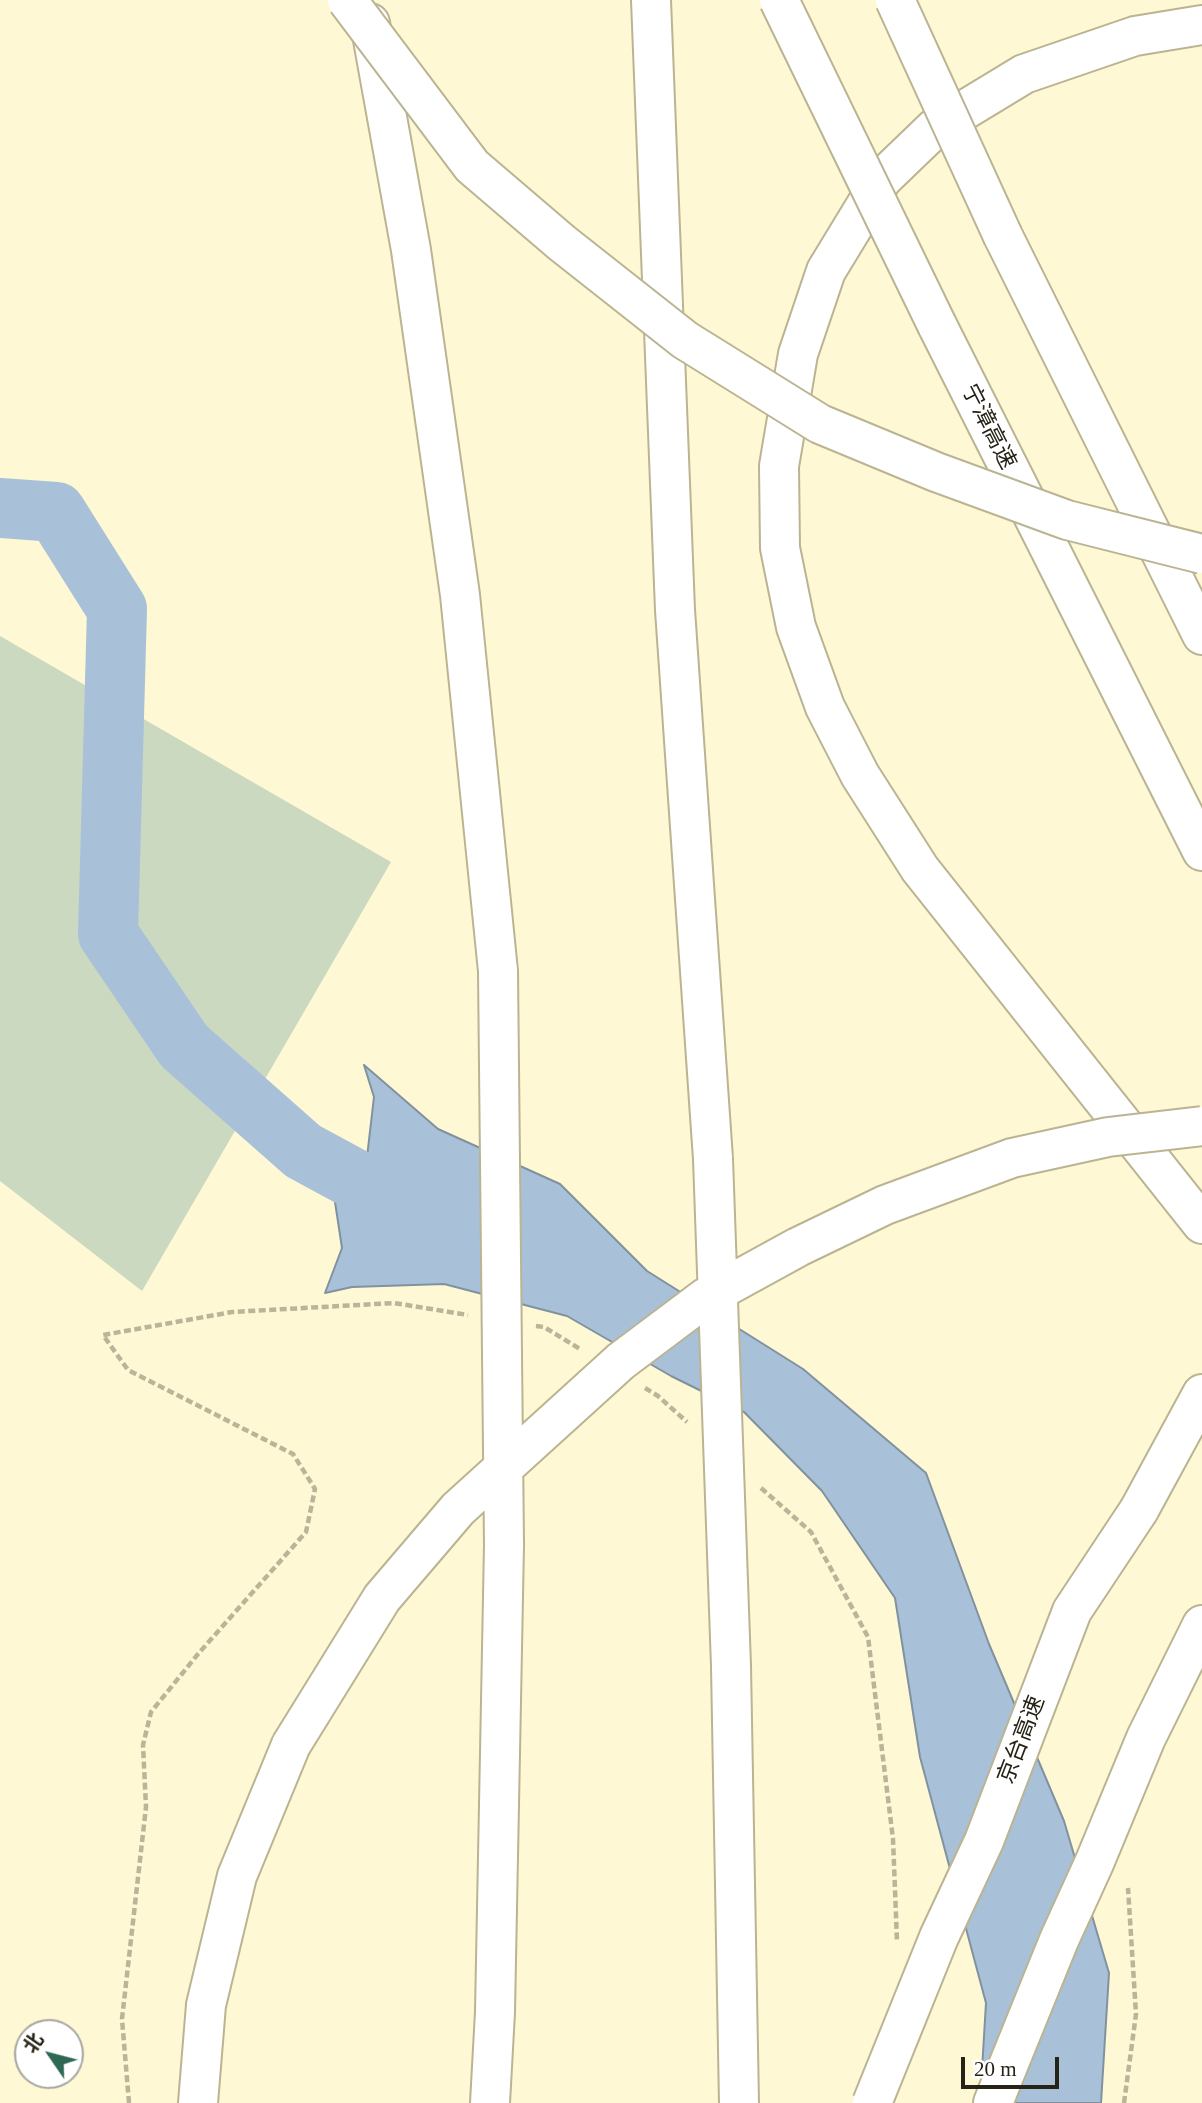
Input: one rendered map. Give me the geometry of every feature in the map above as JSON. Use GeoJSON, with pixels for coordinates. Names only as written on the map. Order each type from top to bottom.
{"type":"FeatureCollection","features":[{"type":"Feature","properties":{"kind":"highway"},"geometry":{"type":"LineString","coordinates":[[347,0],[472,166],[562,243],[685,340],[820,424],[936,472],[1067,520],[1202,554]]}},
{"type":"Feature","properties":{"kind":"highway"},"geometry":{"type":"LineString","coordinates":[[365,0],[411,250],[460,595],[498,971],[504,1545],[496,1999],[490,2103]]}},
{"type":"Feature","properties":{"kind":"highway"},"geometry":{"type":"LineString","coordinates":[[651,0],[675,610],[713,1159],[732,1666],[739,2103]]}},
{"type":"Feature","properties":{"kind":"highway","name":"宁漳高速"},"geometry":{"type":"LineString","coordinates":[[779,0],[937,325],[1202,851]]}},
{"type":"Feature","properties":{"kind":"highway"},"geometry":{"type":"LineString","coordinates":[[895,0],[1003,236],[1202,635]]}},
{"type":"Feature","properties":{"kind":"highway"},"geometry":{"type":"LineString","coordinates":[[1202,25],[1135,36],[1024,74],[935,128],[882,179],[826,271],[798,354],[779,466],[780,548],[796,627],[825,707],[860,775],[920,869],[1202,1224]]}},
{"type":"Feature","properties":{"kind":"highway"},"geometry":{"type":"LineString","coordinates":[[198,2103],[206,2005],[237,1875],[290,1745],[382,1598],[458,1509],[621,1361],[705,1298],[798,1247],[885,1205],[1012,1158],[1108,1137],[1202,1126]]}},
{"type":"Feature","properties":{"kind":"highway","name":"京台高速"},"geometry":{"type":"LineString","coordinates":[[872,2103],[939,1937],[984,1841],[1072,1611],[1139,1510],[1202,1394]]}},
{"type":"Feature","properties":{"kind":"highway"},"geometry":{"type":"LineString","coordinates":[[993,2103],[1059,1940],[1146,1738],[1202,1625]]}},
{"type":"Feature","properties":{"kind":"path"},"geometry":{"type":"LineString","coordinates":[[129,2103],[122,2019],[146,1807],[143,1745],[151,1712],[198,1654],[306,1532],[315,1489],[293,1454],[128,1370],[103,1335],[232,1312],[394,1303],[475,1316]]}},
{"type":"Feature","properties":{"kind":"path"},"geometry":{"type":"LineString","coordinates":[[530,1325],[544,1327],[589,1354]]}},
{"type":"Feature","properties":{"kind":"path"},"geometry":{"type":"LineString","coordinates":[[635,1382],[658,1396],[688,1423]]}},
{"type":"Feature","properties":{"kind":"path"},"geometry":{"type":"LineString","coordinates":[[760,1487],[811,1532],[868,1637],[893,1839],[897,1951]]}},
{"type":"Feature","properties":{"kind":"path"},"geometry":{"type":"LineString","coordinates":[[1124,2103],[1136,2014],[1128,1888]]}},
{"type":"Feature","properties":{"kind":"green space"},"geometry":{"type":"Polygon","coordinates":[[[0,636],[391,862],[142,1291],[0,1181],[0,636]]]}},
{"type":"Feature","properties":{"kind":"water"},"geometry":{"type":"Polygon","coordinates":[[[364,1065],[438,1129],[560,1184],[647,1271],[803,1369],[926,1473],[989,1644],[1064,1821],[1109,1973],[1101,2103],[980,2103],[986,2003],[920,1757],[895,1598],[822,1491],[744,1412],[671,1376],[567,1316],[444,1284],[352,1287],[325,1293],[342,1248],[335,1202],[367,1157],[374,1097],[364,1065]]]}},
{"type":"Feature","properties":{"kind":"waterway"},"geometry":{"type":"LineString","coordinates":[[0,508],[56,512],[117,609],[108,934],[184,1046],[303,1151],[423,1216]]}}]}
